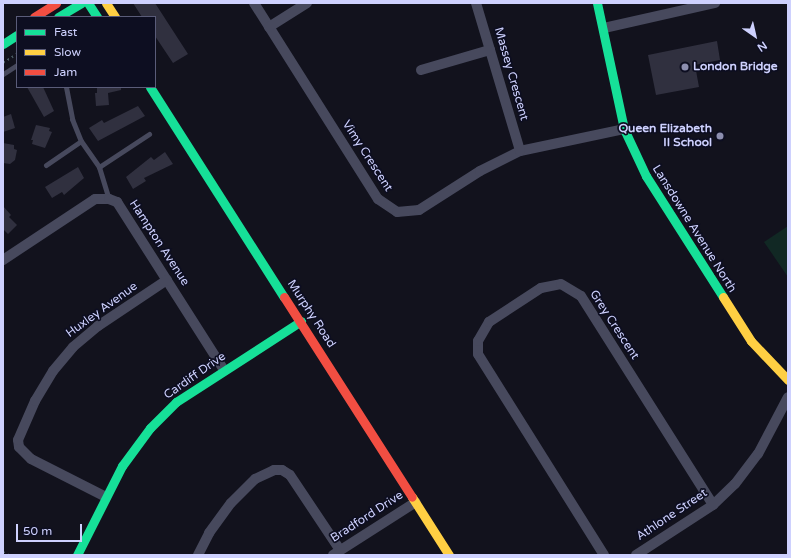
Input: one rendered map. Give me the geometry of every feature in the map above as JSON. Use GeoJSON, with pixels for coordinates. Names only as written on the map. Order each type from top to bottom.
{"type":"FeatureCollection","features":[{"type":"Feature","properties":{"kind":"street"},"geometry":{"type":"LineString","coordinates":[[36,16],[56,3]]}},
{"type":"Feature","properties":{"kind":"street"},"geometry":{"type":"LineString","coordinates":[[60,16],[81,3]]}},
{"type":"Feature","properties":{"kind":"street"},"geometry":{"type":"LineString","coordinates":[[88,3],[96,16]]}},
{"type":"Feature","properties":{"kind":"street"},"geometry":{"type":"LineString","coordinates":[[106,3],[114,16]]}},
{"type":"Feature","properties":{"kind":"street","name":"Vimy Crescent"},"geometry":{"type":"LineString","coordinates":[[254,3],[378,199],[396,212],[419,210],[491,164],[520,151],[624,128]]}},
{"type":"Feature","properties":{"kind":"street"},"geometry":{"type":"LineString","coordinates":[[269,27],[307,3]]}},
{"type":"Feature","properties":{"kind":"street","name":"Massey Crescent"},"geometry":{"type":"LineString","coordinates":[[476,3],[520,151]]}},
{"type":"Feature","properties":{"kind":"street","name":"Lansdowne Avenue North"},"geometry":{"type":"LineString","coordinates":[[597,3],[604,28],[624,128],[646,176],[751,341],[788,380]]}},
{"type":"Feature","properties":{"kind":"street"},"geometry":{"type":"LineString","coordinates":[[604,28],[715,3]]}},
{"type":"Feature","properties":{"kind":"street"},"geometry":{"type":"LineString","coordinates":[[3,44],[16,36]]}},
{"type":"Feature","properties":{"kind":"street"},"geometry":{"type":"LineString","coordinates":[[422,70],[490,50]]}},
{"type":"Feature","properties":{"kind":"street","name":"Murphy Road"},"geometry":{"type":"LineString","coordinates":[[151,88],[301,321],[449,555]]}},
{"type":"Feature","properties":{"kind":"street","name":"Hampton Avenue"},"geometry":{"type":"LineString","coordinates":[[3,260],[95,200],[109,199],[116,202],[224,370]]}},
{"type":"Feature","properties":{"kind":"street","name":"Huxley Avenue"},"geometry":{"type":"LineString","coordinates":[[106,497],[31,459],[19,447],[18,440],[35,401],[53,371],[73,347],[98,326],[167,280]]}},
{"type":"Feature","properties":{"kind":"street","name":"Grey Crescent"},"geometry":{"type":"LineString","coordinates":[[604,555],[478,354],[478,341],[489,322],[541,288],[561,284],[581,296],[713,505]]}},
{"type":"Feature","properties":{"kind":"street","name":"Cardiff Drive"},"geometry":{"type":"LineString","coordinates":[[77,555],[122,466],[150,428],[176,402],[301,321]]}},
{"type":"Feature","properties":{"kind":"street","name":"Athlone Street"},"geometry":{"type":"LineString","coordinates":[[636,555],[713,505],[735,484],[758,454],[788,397]]}},
{"type":"Feature","properties":{"kind":"street"},"geometry":{"type":"LineString","coordinates":[[198,555],[209,533],[232,503],[256,479],[274,470],[282,470],[290,475],[336,552]]}},
{"type":"Feature","properties":{"kind":"street","name":"Bradford Drive"},"geometry":{"type":"LineString","coordinates":[[336,552],[416,502]]}},
{"type":"Feature","properties":{"kind":"lane"},"geometry":{"type":"LineString","coordinates":[[3,74],[16,67]]}},
{"type":"Feature","properties":{"kind":"lane"},"geometry":{"type":"LineString","coordinates":[[66,88],[72,119],[81,141],[99,167],[109,199]]}},
{"type":"Feature","properties":{"kind":"lane"},"geometry":{"type":"LineString","coordinates":[[99,167],[149,134]]}},
{"type":"Feature","properties":{"kind":"lane"},"geometry":{"type":"LineString","coordinates":[[46,166],[81,141]]}},
{"type":"Feature","properties":{"kind":"path"},"geometry":{"type":"LineString","coordinates":[[3,63],[16,55]]}},
{"type":"Feature","properties":{"kind":"path"},"geometry":{"type":"LineString","coordinates":[[3,552],[9,555]]}},
{"type":"Feature","properties":{"kind":"green space"},"geometry":{"type":"Polygon","coordinates":[[[788,226],[788,277],[764,242],[788,226]]]}},
{"type":"Feature","properties":{"kind":"building"},"geometry":{"type":"Polygon","coordinates":[[[133,3],[155,3],[188,54],[173,63],[156,38],[156,16],[141,16],[133,3]]]}},
{"type":"Feature","properties":{"kind":"building"},"geometry":{"type":"Polygon","coordinates":[[[717,41],[720,60],[695,65],[699,87],[656,95],[648,55],[717,41]]]}},
{"type":"Feature","properties":{"kind":"building"},"geometry":{"type":"Polygon","coordinates":[[[28,88],[43,88],[54,111],[44,117],[28,88]]]}},
{"type":"Feature","properties":{"kind":"building"},"geometry":{"type":"Polygon","coordinates":[[[97,88],[121,88],[121,90],[108,93],[109,105],[96,106],[95,93],[97,93],[97,88]]]}},
{"type":"Feature","properties":{"kind":"building"},"geometry":{"type":"Polygon","coordinates":[[[138,106],[145,116],[98,141],[89,128],[102,120],[104,123],[138,106]]]}},
{"type":"Feature","properties":{"kind":"building"},"geometry":{"type":"Polygon","coordinates":[[[11,114],[15,128],[3,132],[3,117],[11,114]]]}},
{"type":"Feature","properties":{"kind":"building"},"geometry":{"type":"Polygon","coordinates":[[[36,125],[50,128],[49,131],[52,132],[45,148],[32,144],[33,140],[31,140],[36,125]]]}},
{"type":"Feature","properties":{"kind":"building"},"geometry":{"type":"Polygon","coordinates":[[[3,143],[14,145],[14,149],[17,150],[15,160],[10,164],[3,163],[3,143]]]}},
{"type":"Feature","properties":{"kind":"building"},"geometry":{"type":"Polygon","coordinates":[[[165,152],[173,164],[144,178],[146,181],[133,189],[126,177],[151,157],[154,160],[165,152]]]}},
{"type":"Feature","properties":{"kind":"building"},"geometry":{"type":"Polygon","coordinates":[[[78,167],[84,178],[64,195],[62,192],[52,198],[45,187],[78,167]]]}},
{"type":"Feature","properties":{"kind":"building"},"geometry":{"type":"Polygon","coordinates":[[[3,206],[11,215],[9,217],[17,225],[8,234],[3,229],[3,206]]]}},
{"type":"Feature","properties":{"kind":"traffic: fast"},"geometry":{"type":"LineString","coordinates":[[60,16],[81,3]]}},
{"type":"Feature","properties":{"kind":"traffic: fast"},"geometry":{"type":"LineString","coordinates":[[88,3],[96,16]]}},
{"type":"Feature","properties":{"kind":"traffic: fast"},"geometry":{"type":"LineString","coordinates":[[597,3],[624,129],[646,176],[723,297]]}},
{"type":"Feature","properties":{"kind":"traffic: fast"},"geometry":{"type":"LineString","coordinates":[[3,44],[16,36]]}},
{"type":"Feature","properties":{"kind":"traffic: fast"},"geometry":{"type":"LineString","coordinates":[[151,88],[284,297]]}},
{"type":"Feature","properties":{"kind":"traffic: fast"},"geometry":{"type":"LineString","coordinates":[[77,555],[122,466],[150,428],[176,402],[301,321]]}},
{"type":"Feature","properties":{"kind":"traffic: slow"},"geometry":{"type":"LineString","coordinates":[[106,3],[114,16]]}},
{"type":"Feature","properties":{"kind":"traffic: slow"},"geometry":{"type":"LineString","coordinates":[[723,297],[751,341],[788,380]]}},
{"type":"Feature","properties":{"kind":"traffic: slow"},"geometry":{"type":"LineString","coordinates":[[412,497],[449,555]]}},
{"type":"Feature","properties":{"kind":"traffic: jam"},"geometry":{"type":"LineString","coordinates":[[36,16],[56,3]]}},
{"type":"Feature","properties":{"kind":"traffic: jam"},"geometry":{"type":"LineString","coordinates":[[284,297],[412,497]]}},
{"type":"Feature","properties":{"kind":"place","name":"London Bridge"},"geometry":{"type":"Point","coordinates":[685,67]}},
{"type":"Feature","properties":{"kind":"place","name":"Queen Elizabeth II School"},"geometry":{"type":"Point","coordinates":[720,136]}}]}
